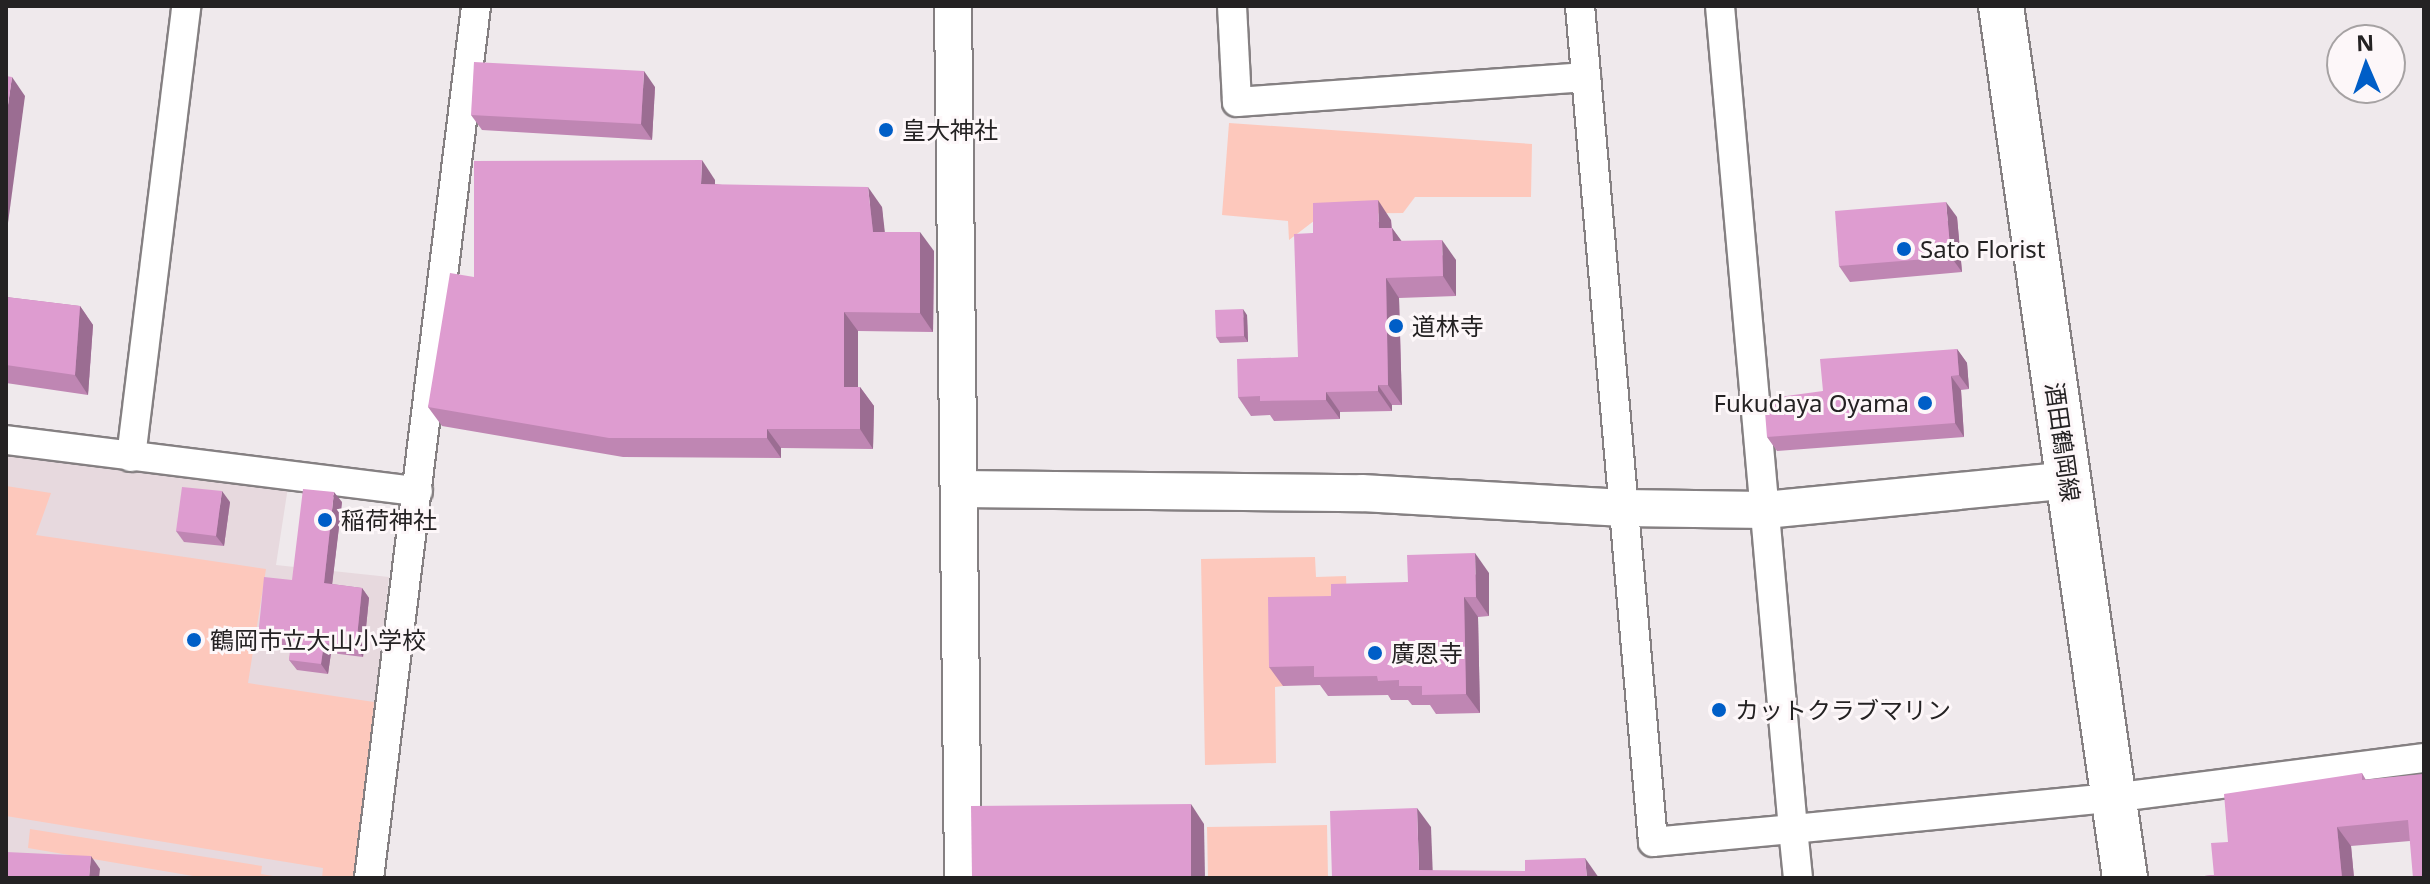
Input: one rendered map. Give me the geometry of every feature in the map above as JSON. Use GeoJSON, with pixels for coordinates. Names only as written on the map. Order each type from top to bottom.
{"type":"FeatureCollection","features":[{"type":"Feature","properties":{"kind":"main road","name":"酒田鶴岡線"},"geometry":{"type":"LineString","coordinates":[[2001,6],[2111,798],[2125,878]]}},
{"type":"Feature","properties":{"kind":"street"},"geometry":{"type":"LineString","coordinates":[[131,457],[186,6]]}},
{"type":"Feature","properties":{"kind":"street"},"geometry":{"type":"LineString","coordinates":[[369,878],[476,6]]}},
{"type":"Feature","properties":{"kind":"street"},"geometry":{"type":"LineString","coordinates":[[953,6],[963,878]]}},
{"type":"Feature","properties":{"kind":"street"},"geometry":{"type":"LineString","coordinates":[[1232,6],[1237,102],[1586,77]]}},
{"type":"Feature","properties":{"kind":"street"},"geometry":{"type":"LineString","coordinates":[[1580,6],[1653,842],[2111,798],[2424,758]]}},
{"type":"Feature","properties":{"kind":"street"},"geometry":{"type":"LineString","coordinates":[[1720,6],[1798,878]]}},
{"type":"Feature","properties":{"kind":"street"},"geometry":{"type":"LineString","coordinates":[[6,440],[418,491]]}},
{"type":"Feature","properties":{"kind":"street"},"geometry":{"type":"LineString","coordinates":[[960,489],[1362,493],[1624,508],[1765,510],[2069,480]]}},
{"type":"Feature","properties":{"kind":"shaded area"},"geometry":{"type":"Polygon","coordinates":[[[1229,123],[1532,144],[1531,197],[1415,197],[1403,213],[1323,214],[1289,240],[1288,221],[1222,215],[1229,123]]]}},
{"type":"Feature","properties":{"kind":"shaded area","name":"鶴岡市立大山小学校"},"geometry":{"type":"Polygon","coordinates":[[[6,451],[288,487],[276,565],[389,577],[356,878],[6,878],[6,451]]]}},
{"type":"Feature","properties":{"kind":"shaded area","name":"鶴岡市立大山小学校"},"geometry":{"type":"Polygon","coordinates":[[[6,486],[51,493],[36,535],[266,569],[248,683],[374,702],[356,878],[322,878],[323,868],[6,816],[6,486]]]}},
{"type":"Feature","properties":{"kind":"shaded area"},"geometry":{"type":"Polygon","coordinates":[[[1315,557],[1316,577],[1346,576],[1347,603],[1283,686],[1275,687],[1276,763],[1205,765],[1201,559],[1315,557]]]}},
{"type":"Feature","properties":{"kind":"shaded area"},"geometry":{"type":"Polygon","coordinates":[[[1327,825],[1328,878],[1208,878],[1207,827],[1327,825]]]}},
{"type":"Feature","properties":{"kind":"shaded area"},"geometry":{"type":"Polygon","coordinates":[[[30,829],[262,866],[261,874],[285,878],[205,878],[28,848],[30,829]]]}},
{"type":"Feature","properties":{"kind":"building"},"geometry":{"type":"Polygon","coordinates":[[[474,62],[644,71],[641,124],[471,115],[474,62]]]}},
{"type":"Feature","properties":{"kind":"building"},"geometry":{"type":"Polygon","coordinates":[[[6,76],[12,77],[6,119],[6,76]]]}},
{"type":"Feature","properties":{"kind":"building"},"geometry":{"type":"Polygon","coordinates":[[[702,160],[701,184],[868,187],[873,232],[920,232],[920,313],[844,312],[844,387],[860,387],[860,429],[767,429],[767,438],[609,438],[428,407],[450,273],[474,277],[474,161],[702,160]]]}},
{"type":"Feature","properties":{"kind":"building"},"geometry":{"type":"Polygon","coordinates":[[[1378,200],[1379,228],[1392,228],[1393,241],[1442,240],[1443,276],[1386,278],[1388,385],[1378,385],[1378,391],[1326,392],[1326,400],[1260,401],[1260,396],[1238,397],[1237,359],[1298,357],[1294,234],[1313,233],[1313,203],[1378,200]]]}},
{"type":"Feature","properties":{"kind":"building","name":"Sato Florist"},"geometry":{"type":"Polygon","coordinates":[[[1946,202],[1951,257],[1839,266],[1835,211],[1946,202]]]}},
{"type":"Feature","properties":{"kind":"building"},"geometry":{"type":"Polygon","coordinates":[[[6,297],[80,306],[75,375],[6,365],[6,297]]]}},
{"type":"Feature","properties":{"kind":"building"},"geometry":{"type":"Polygon","coordinates":[[[1243,309],[1244,336],[1216,337],[1215,310],[1243,309]]]}},
{"type":"Feature","properties":{"kind":"building"},"geometry":{"type":"Polygon","coordinates":[[[1957,349],[1959,375],[1951,376],[1955,423],[1767,437],[1764,399],[1823,391],[1820,359],[1957,349]]]}},
{"type":"Feature","properties":{"kind":"building"},"geometry":{"type":"Polygon","coordinates":[[[182,487],[222,491],[216,536],[176,531],[182,487]]]}},
{"type":"Feature","properties":{"kind":"building"},"geometry":{"type":"Polygon","coordinates":[[[303,489],[334,492],[324,583],[362,588],[356,647],[324,643],[321,664],[289,660],[291,640],[258,637],[264,577],[292,580],[303,489]]]}},
{"type":"Feature","properties":{"kind":"building"},"geometry":{"type":"Polygon","coordinates":[[[1475,553],[1476,597],[1464,597],[1466,694],[1422,695],[1422,686],[1399,686],[1399,680],[1378,681],[1377,676],[1314,677],[1314,666],[1269,667],[1268,597],[1331,596],[1331,584],[1408,582],[1407,555],[1475,553]]]}},
{"type":"Feature","properties":{"kind":"building"},"geometry":{"type":"Polygon","coordinates":[[[2362,773],[2362,780],[2424,774],[2424,878],[2413,878],[2408,820],[2337,827],[2342,878],[2185,878],[2214,875],[2211,843],[2228,842],[2224,794],[2362,773]]]}},
{"type":"Feature","properties":{"kind":"building"},"geometry":{"type":"Polygon","coordinates":[[[1191,804],[1191,878],[972,878],[971,806],[1191,804]]]}},
{"type":"Feature","properties":{"kind":"building"},"geometry":{"type":"Polygon","coordinates":[[[1417,808],[1419,870],[1525,871],[1525,860],[1585,858],[1587,878],[1332,878],[1330,811],[1417,808]]]}},
{"type":"Feature","properties":{"kind":"building"},"geometry":{"type":"Polygon","coordinates":[[[6,852],[91,856],[89,878],[6,878],[6,852]]]}},
{"type":"Feature","properties":{"kind":"place","name":"皇大神社"},"geometry":{"type":"Point","coordinates":[886,130]}},
{"type":"Feature","properties":{"kind":"place","name":"Sato Florist"},"geometry":{"type":"Point","coordinates":[1904,249]}},
{"type":"Feature","properties":{"kind":"place","name":"道林寺"},"geometry":{"type":"Point","coordinates":[1396,326]}},
{"type":"Feature","properties":{"kind":"place","name":"Fukudaya Oyama"},"geometry":{"type":"Point","coordinates":[1925,403]}},
{"type":"Feature","properties":{"kind":"place","name":"稲荷神社"},"geometry":{"type":"Point","coordinates":[325,520]}},
{"type":"Feature","properties":{"kind":"place","name":"鶴岡市立大山小学校"},"geometry":{"type":"Point","coordinates":[194,640]}},
{"type":"Feature","properties":{"kind":"place","name":"廣恩寺"},"geometry":{"type":"Point","coordinates":[1375,653]}},
{"type":"Feature","properties":{"kind":"place","name":"カットクラブマリン"},"geometry":{"type":"Point","coordinates":[1719,710]}}]}
